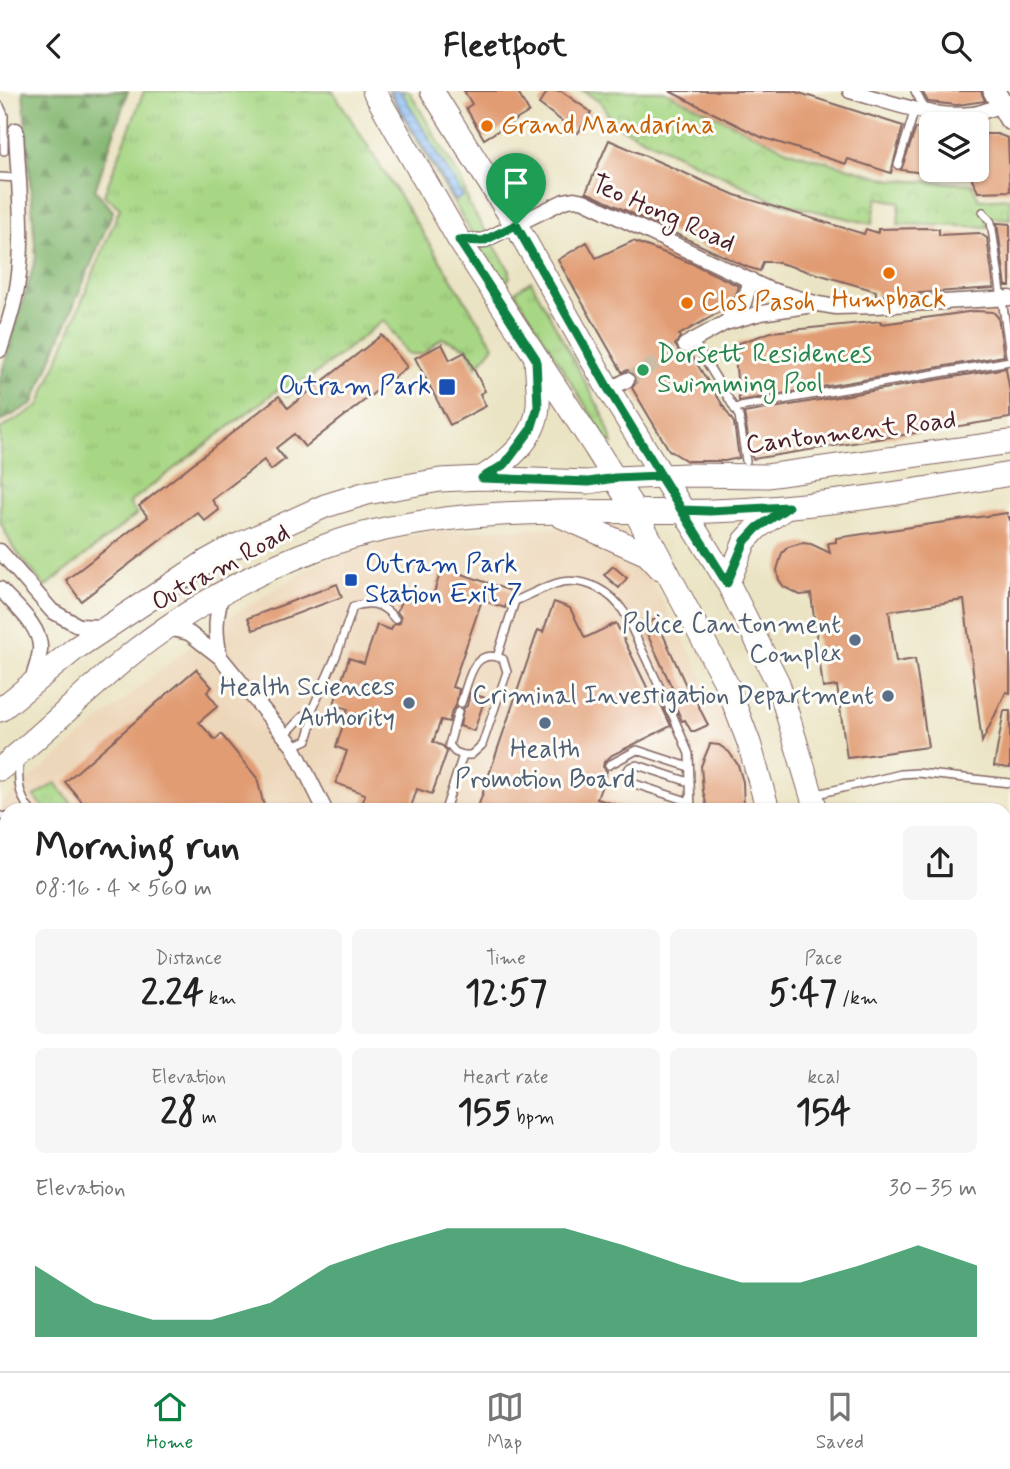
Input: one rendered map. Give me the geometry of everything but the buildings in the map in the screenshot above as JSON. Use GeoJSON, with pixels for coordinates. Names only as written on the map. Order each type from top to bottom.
{"type":"FeatureCollection","features":[{"type":"Feature","properties":{"kind":"main road"},"geometry":{"type":"LineString","coordinates":[[374,91],[459,240],[635,511],[727,685],[749,743],[766,803]]}},
{"type":"Feature","properties":{"kind":"main road"},"geometry":{"type":"LineString","coordinates":[[432,91],[618,385],[660,476],[727,583],[778,683],[814,803]]}},
{"type":"Feature","properties":{"kind":"main road"},"geometry":{"type":"LineString","coordinates":[[482,478],[505,464],[531,429],[538,407],[536,359]]}},
{"type":"Feature","properties":{"kind":"main road","name":"Cantonment Road"},"geometry":{"type":"LineString","coordinates":[[615,478],[767,476],[1010,442]]}},
{"type":"Feature","properties":{"kind":"main road"},"geometry":{"type":"LineString","coordinates":[[682,510],[788,507],[890,495],[1010,474]]}},
{"type":"Feature","properties":{"kind":"main road","name":"Outram Road"},"geometry":{"type":"LineString","coordinates":[[0,710],[76,648],[151,597],[225,551],[325,506],[367,493],[440,480],[482,478],[589,482],[615,478]]}},
{"type":"Feature","properties":{"kind":"main road"},"geometry":{"type":"LineString","coordinates":[[727,583],[745,541],[757,528],[788,507]]}},
{"type":"Feature","properties":{"kind":"main road","name":"Outram Road"},"geometry":{"type":"LineString","coordinates":[[0,769],[136,651],[168,628],[222,594],[317,548],[374,532],[420,523],[552,512],[682,510]]}},
{"type":"Feature","properties":{"kind":"main road"},"geometry":{"type":"LineString","coordinates":[[552,512],[647,554],[677,591]]}},
{"type":"Feature","properties":{"kind":"street"},"geometry":{"type":"LineString","coordinates":[[850,91],[921,109],[973,114],[1005,105]]}},
{"type":"Feature","properties":{"kind":"street"},"geometry":{"type":"LineString","coordinates":[[0,350],[16,297],[20,242],[18,178],[7,151],[16,130]]}},
{"type":"Feature","properties":{"kind":"street","name":"Teo Hong Road"},"geometry":{"type":"LineString","coordinates":[[459,240],[483,241],[573,199],[584,201],[768,289],[818,304]]}},
{"type":"Feature","properties":{"kind":"street"},"geometry":{"type":"LineString","coordinates":[[725,323],[744,303],[751,279]]}},
{"type":"Feature","properties":{"kind":"street"},"geometry":{"type":"LineString","coordinates":[[761,313],[771,304],[772,296],[768,289]]}},
{"type":"Feature","properties":{"kind":"street"},"geometry":{"type":"LineString","coordinates":[[689,343],[725,323],[761,313],[818,304],[836,307],[877,306],[1005,299]]}},
{"type":"Feature","properties":{"kind":"street"},"geometry":{"type":"LineString","coordinates":[[0,551],[50,608],[68,622],[79,627],[108,627]]}},
{"type":"Feature","properties":{"kind":"street"},"geometry":{"type":"LineString","coordinates":[[0,589],[39,637],[40,649],[31,685]]}},
{"type":"Feature","properties":{"kind":"street"},"geometry":{"type":"LineString","coordinates":[[220,657],[216,617],[222,594]]}},
{"type":"Feature","properties":{"kind":"street"},"geometry":{"type":"LineString","coordinates":[[168,628],[189,633],[220,657],[289,740],[321,803]]}},
{"type":"Feature","properties":{"kind":"lane"},"geometry":{"type":"LineString","coordinates":[[898,165],[921,109],[915,91]]}},
{"type":"Feature","properties":{"kind":"lane"},"geometry":{"type":"LineString","coordinates":[[0,106],[4,115],[7,151]]}},
{"type":"Feature","properties":{"kind":"lane"},"geometry":{"type":"LineString","coordinates":[[0,177],[18,178]]}},
{"type":"Feature","properties":{"kind":"lane"},"geometry":{"type":"LineString","coordinates":[[983,212],[991,222],[1005,299],[1010,355]]}},
{"type":"Feature","properties":{"kind":"lane"},"geometry":{"type":"LineString","coordinates":[[689,343],[739,416],[746,461]]}},
{"type":"Feature","properties":{"kind":"lane"},"geometry":{"type":"LineString","coordinates":[[734,408],[1010,361]]}},
{"type":"Feature","properties":{"kind":"lane"},"geometry":{"type":"LineString","coordinates":[[497,657],[515,601],[561,582],[575,582],[604,591],[616,600],[660,686],[689,754],[690,803]]}},
{"type":"Feature","properties":{"kind":"lane"},"geometry":{"type":"LineString","coordinates":[[312,709],[304,714],[289,740],[307,740],[313,720],[312,709],[337,654],[353,607],[374,603],[386,607],[395,618]]}},
{"type":"Feature","properties":{"kind":"lane"},"geometry":{"type":"LineString","coordinates":[[481,657],[497,657],[503,660],[507,672],[482,745],[471,755],[455,752],[449,745],[475,664],[481,657]]}},
{"type":"Feature","properties":{"kind":"lane"},"geometry":{"type":"LineString","coordinates":[[608,765],[637,750],[689,768]]}},
{"type":"Feature","properties":{"kind":"lane"},"geometry":{"type":"LineString","coordinates":[[20,753],[18,781],[25,803]]}},
{"type":"Feature","properties":{"kind":"lane"},"geometry":{"type":"LineString","coordinates":[[447,803],[463,755]]}},
{"type":"Feature","properties":{"kind":"lane"},"geometry":{"type":"LineString","coordinates":[[682,803],[635,784],[628,779],[626,773],[630,767],[637,765],[689,782]]}},
{"type":"Feature","properties":{"kind":"lane"},"geometry":{"type":"LineString","coordinates":[[814,803],[901,773],[1010,783]]}},
{"type":"Feature","properties":{"kind":"shaded area"},"geometry":{"type":"Polygon","coordinates":[[[622,526],[722,713],[755,803],[1,803],[211,628],[320,562],[422,532],[622,526]]]}},
{"type":"Feature","properties":{"kind":"green space"},"geometry":{"type":"Polygon","coordinates":[[[23,91],[128,91],[95,190],[113,211],[33,403],[0,422],[0,379],[36,257],[23,91]]]}},
{"type":"Feature","properties":{"kind":"green space"},"geometry":{"type":"Polygon","coordinates":[[[144,91],[333,91],[494,346],[476,367],[467,348],[442,338],[423,354],[408,354],[384,320],[287,396],[280,388],[129,503],[137,514],[45,587],[13,547],[0,522],[0,429],[39,406],[120,208],[104,195],[144,91]]]}},
{"type":"Feature","properties":{"kind":"green space"},"geometry":{"type":"Polygon","coordinates":[[[388,91],[409,91],[461,180],[470,206],[510,271],[507,281],[498,278],[388,91]]]}},
{"type":"Feature","properties":{"kind":"green space"},"geometry":{"type":"Polygon","coordinates":[[[583,91],[664,91],[789,151],[892,180],[972,184],[979,200],[1010,198],[1010,219],[986,217],[988,227],[898,224],[900,202],[877,198],[872,224],[777,202],[613,124],[602,103],[583,91]]]}},
{"type":"Feature","properties":{"kind":"green space"},"geometry":{"type":"Polygon","coordinates":[[[531,281],[603,415],[613,444],[608,442],[515,292],[531,281]]]}},
{"type":"Feature","properties":{"kind":"green space"},"geometry":{"type":"Polygon","coordinates":[[[55,783],[71,803],[40,803],[34,797],[55,783]]]}},
{"type":"Feature","properties":{"kind":"water"},"geometry":{"type":"Polygon","coordinates":[[[390,91],[401,91],[463,196],[455,201],[390,91]]]}},
{"type":"Feature","properties":{"kind":"tunnel"},"geometry":{"type":"LineString","coordinates":[[627,380],[685,345]]}},
{"type":"Feature","properties":{"kind":"place","name":"Grand Mandarina"},"geometry":{"type":"Point","coordinates":[487,126]}},
{"type":"Feature","properties":{"kind":"place","name":"Humpback"},"geometry":{"type":"Point","coordinates":[889,273]}},
{"type":"Feature","properties":{"kind":"place","name":"Clos Pasoh"},"geometry":{"type":"Point","coordinates":[687,303]}},
{"type":"Feature","properties":{"kind":"place","name":"Dorsett Residences Swimming Pool"},"geometry":{"type":"Point","coordinates":[643,370]}},
{"type":"Feature","properties":{"kind":"place","name":"Outram Park"},"geometry":{"type":"Point","coordinates":[447,387]}},
{"type":"Feature","properties":{"kind":"place","name":"Outram Park Station Exit 7"},"geometry":{"type":"Point","coordinates":[351,580]}},
{"type":"Feature","properties":{"kind":"place","name":"Police Cantonment Complex"},"geometry":{"type":"Point","coordinates":[855,640]}},
{"type":"Feature","properties":{"kind":"place","name":"Criminal Investigation Department"},"geometry":{"type":"Point","coordinates":[888,696]}},
{"type":"Feature","properties":{"kind":"place","name":"Health Sciences Authority"},"geometry":{"type":"Point","coordinates":[409,703]}},
{"type":"Feature","properties":{"kind":"place","name":"Health Promotion Board"},"geometry":{"type":"Point","coordinates":[545,723]}},
{"type":"Feature","properties":{"kind":"route"},"geometry":{"type":"LineString","coordinates":[[516,225],[609,390],[682,510],[788,507],[757,528],[745,541],[727,583],[660,476],[589,482],[482,478],[505,464],[521,446],[531,429],[538,407],[536,359],[459,240],[483,241],[516,225]]}}]}
